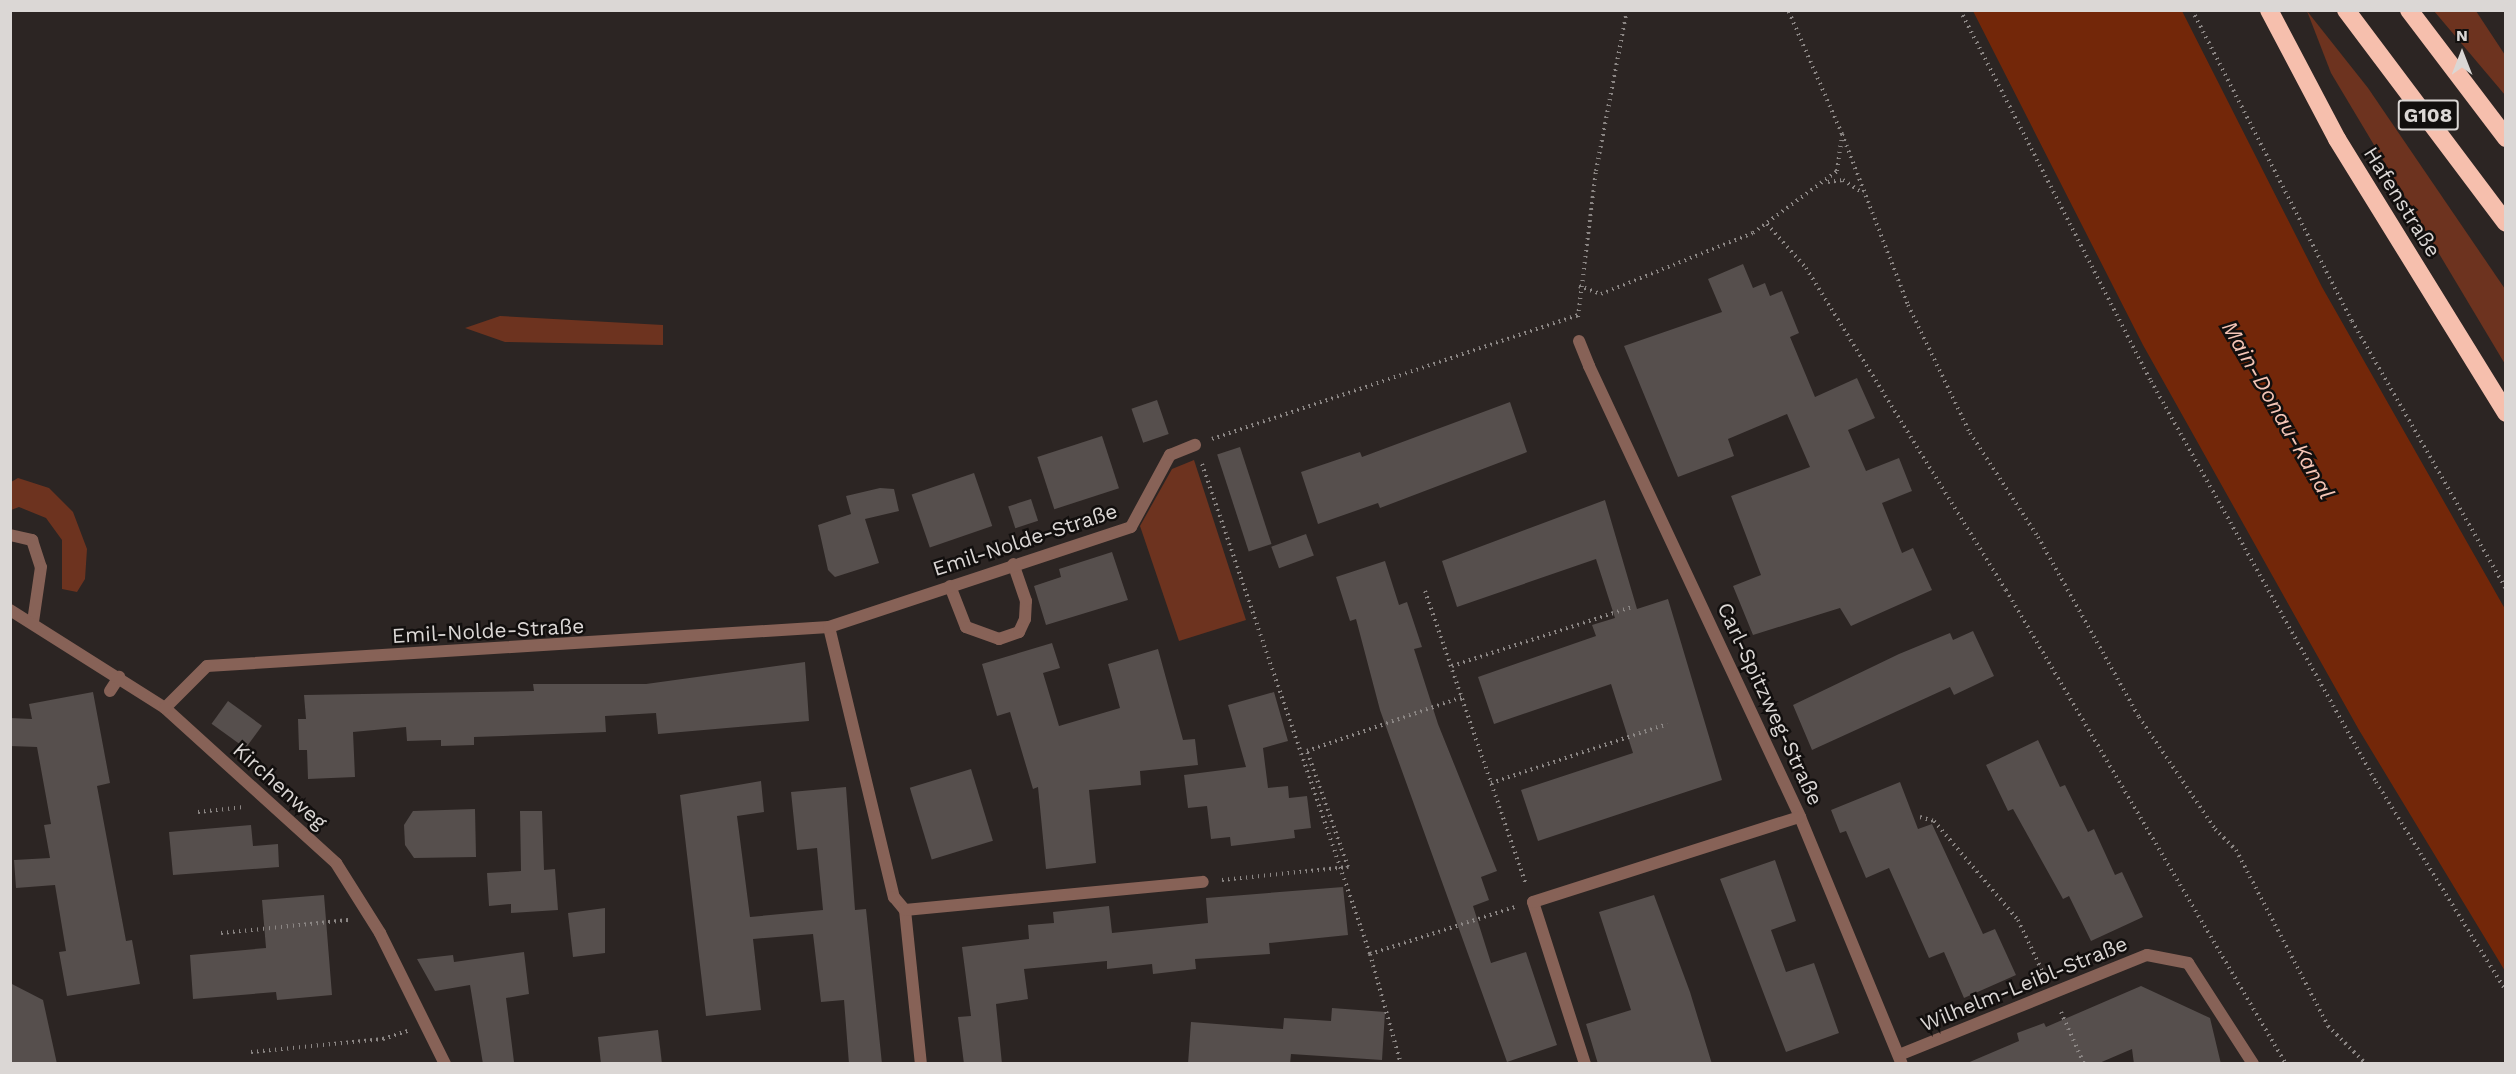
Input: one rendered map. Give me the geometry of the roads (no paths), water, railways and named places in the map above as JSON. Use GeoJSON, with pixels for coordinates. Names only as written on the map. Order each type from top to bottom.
{"type":"FeatureCollection","features":[{"type":"Feature","properties":{"kind":"highway","name":"Hafenstraße"},"geometry":{"type":"LineString","coordinates":[[2269,10],[2337,139],[2505,413]]}},
{"type":"Feature","properties":{"kind":"highway","name":"G108"},"geometry":{"type":"LineString","coordinates":[[2346,10],[2505,223]]}},
{"type":"Feature","properties":{"kind":"highway","name":"G108"},"geometry":{"type":"LineString","coordinates":[[2409,10],[2505,138]]}},
{"type":"Feature","properties":{"kind":"street","name":"Carl-Spitzweg-Straße"},"geometry":{"type":"LineString","coordinates":[[1580,341],[1589,366],[1800,817],[1900,1059]]}},
{"type":"Feature","properties":{"kind":"street","name":"Emil-Nolde-Straße"},"geometry":{"type":"LineString","coordinates":[[165,708],[207,666],[829,627],[1013,564],[1131,527],[1170,455],[1195,445]]}},
{"type":"Feature","properties":{"kind":"street"},"geometry":{"type":"LineString","coordinates":[[10,535],[32,540],[41,567],[33,622]]}},
{"type":"Feature","properties":{"kind":"street"},"geometry":{"type":"LineString","coordinates":[[950,586],[966,627],[999,639],[1019,632],[1025,619],[1026,602],[1013,564]]}},
{"type":"Feature","properties":{"kind":"street","name":"Kirchenweg"},"geometry":{"type":"LineString","coordinates":[[10,610],[33,622],[165,708],[336,863],[369,915],[445,1064]]}},
{"type":"Feature","properties":{"kind":"street"},"geometry":{"type":"LineString","coordinates":[[829,627],[894,897],[905,910],[921,1064]]}},
{"type":"Feature","properties":{"kind":"street"},"geometry":{"type":"LineString","coordinates":[[110,691],[119,677]]}},
{"type":"Feature","properties":{"kind":"street"},"geometry":{"type":"LineString","coordinates":[[1585,1064],[1533,902],[1800,817]]}},
{"type":"Feature","properties":{"kind":"street"},"geometry":{"type":"LineString","coordinates":[[905,910],[1203,882]]}},
{"type":"Feature","properties":{"kind":"street","name":"Wilhelm-Leibl-Straße"},"geometry":{"type":"LineString","coordinates":[[1900,1059],[2147,955],[2188,963],[2253,1064]]}},
{"type":"Feature","properties":{"kind":"water","name":"Main-Donau-Kanal"},"geometry":{"type":"Polygon","coordinates":[[[1973,11],[2182,11],[2322,287],[2505,609],[2505,971],[2359,730],[2143,345],[1973,11]]]}}]}
